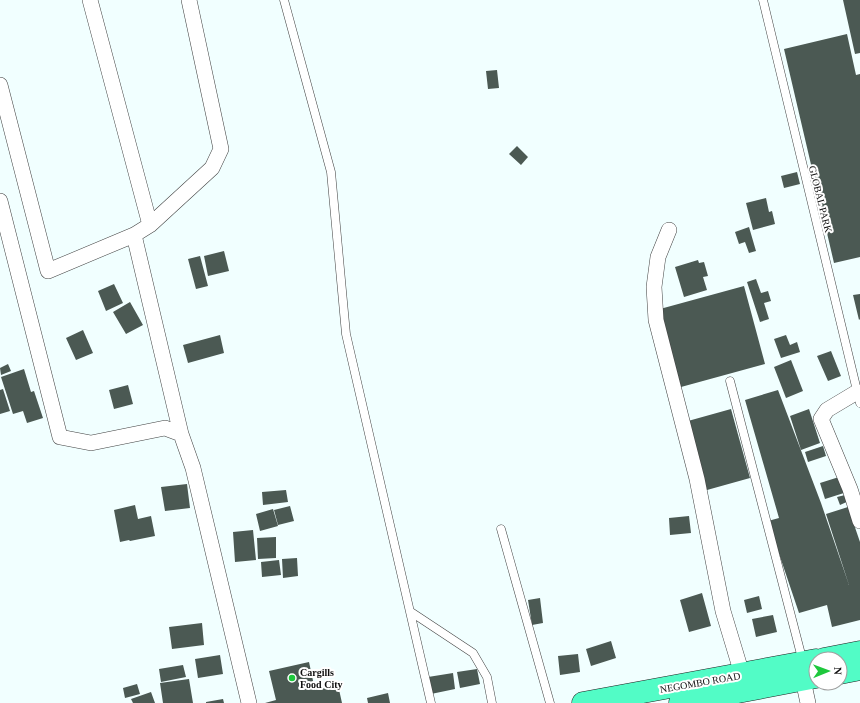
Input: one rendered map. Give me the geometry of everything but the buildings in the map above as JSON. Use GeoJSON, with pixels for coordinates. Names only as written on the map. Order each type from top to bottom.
{"type":"FeatureCollection","features":[{"type":"Feature","properties":{"kind":"highway"},"geometry":{"type":"LineString","coordinates":[[848,654],[860,652]]}},
{"type":"Feature","properties":{"kind":"highway"},"geometry":{"type":"LineString","coordinates":[[848,671],[860,669]]}},
{"type":"Feature","properties":{"kind":"highway","name":"NEGOMBO ROAD"},"geometry":{"type":"LineString","coordinates":[[583,703],[742,674],[808,670]]}},
{"type":"Feature","properties":{"kind":"highway","name":"NEGOMBO ROAD"},"geometry":{"type":"LineString","coordinates":[[680,703],[808,671]]}},
{"type":"Feature","properties":{"kind":"street"},"geometry":{"type":"LineString","coordinates":[[90,0],[150,225]]}},
{"type":"Feature","properties":{"kind":"street"},"geometry":{"type":"LineString","coordinates":[[0,85],[48,271],[134,235],[150,225],[212,168],[221,149],[190,0]]}},
{"type":"Feature","properties":{"kind":"street"},"geometry":{"type":"LineString","coordinates":[[0,201],[60,437],[91,443],[165,428],[181,434]]}},
{"type":"Feature","properties":{"kind":"street"},"geometry":{"type":"LineString","coordinates":[[669,230],[658,257],[654,286],[656,320],[697,479],[723,611],[742,674]]}},
{"type":"Feature","properties":{"kind":"street"},"geometry":{"type":"LineString","coordinates":[[134,235],[181,434],[193,468],[249,703]]}},
{"type":"Feature","properties":{"kind":"street"},"geometry":{"type":"LineString","coordinates":[[859,398],[827,410],[821,419],[850,489],[860,521]]}},
{"type":"Feature","properties":{"kind":"street"},"geometry":{"type":"LineString","coordinates":[[808,703],[809,691]]}},
{"type":"Feature","properties":{"kind":"lane"},"geometry":{"type":"LineString","coordinates":[[284,0],[331,172],[346,334],[431,703]]}},
{"type":"Feature","properties":{"kind":"lane","name":"GLOBAL PARK"},"geometry":{"type":"LineString","coordinates":[[763,0],[859,398]]}},
{"type":"Feature","properties":{"kind":"lane"},"geometry":{"type":"LineString","coordinates":[[730,381],[808,663]]}},
{"type":"Feature","properties":{"kind":"lane"},"geometry":{"type":"LineString","coordinates":[[501,529],[550,703]]}},
{"type":"Feature","properties":{"kind":"lane"},"geometry":{"type":"LineString","coordinates":[[411,612],[474,653],[487,677],[492,703]]}},
{"type":"Feature","properties":{"kind":"place","name":"Cargills Food City"},"geometry":{"type":"Point","coordinates":[292,678]}}]}
